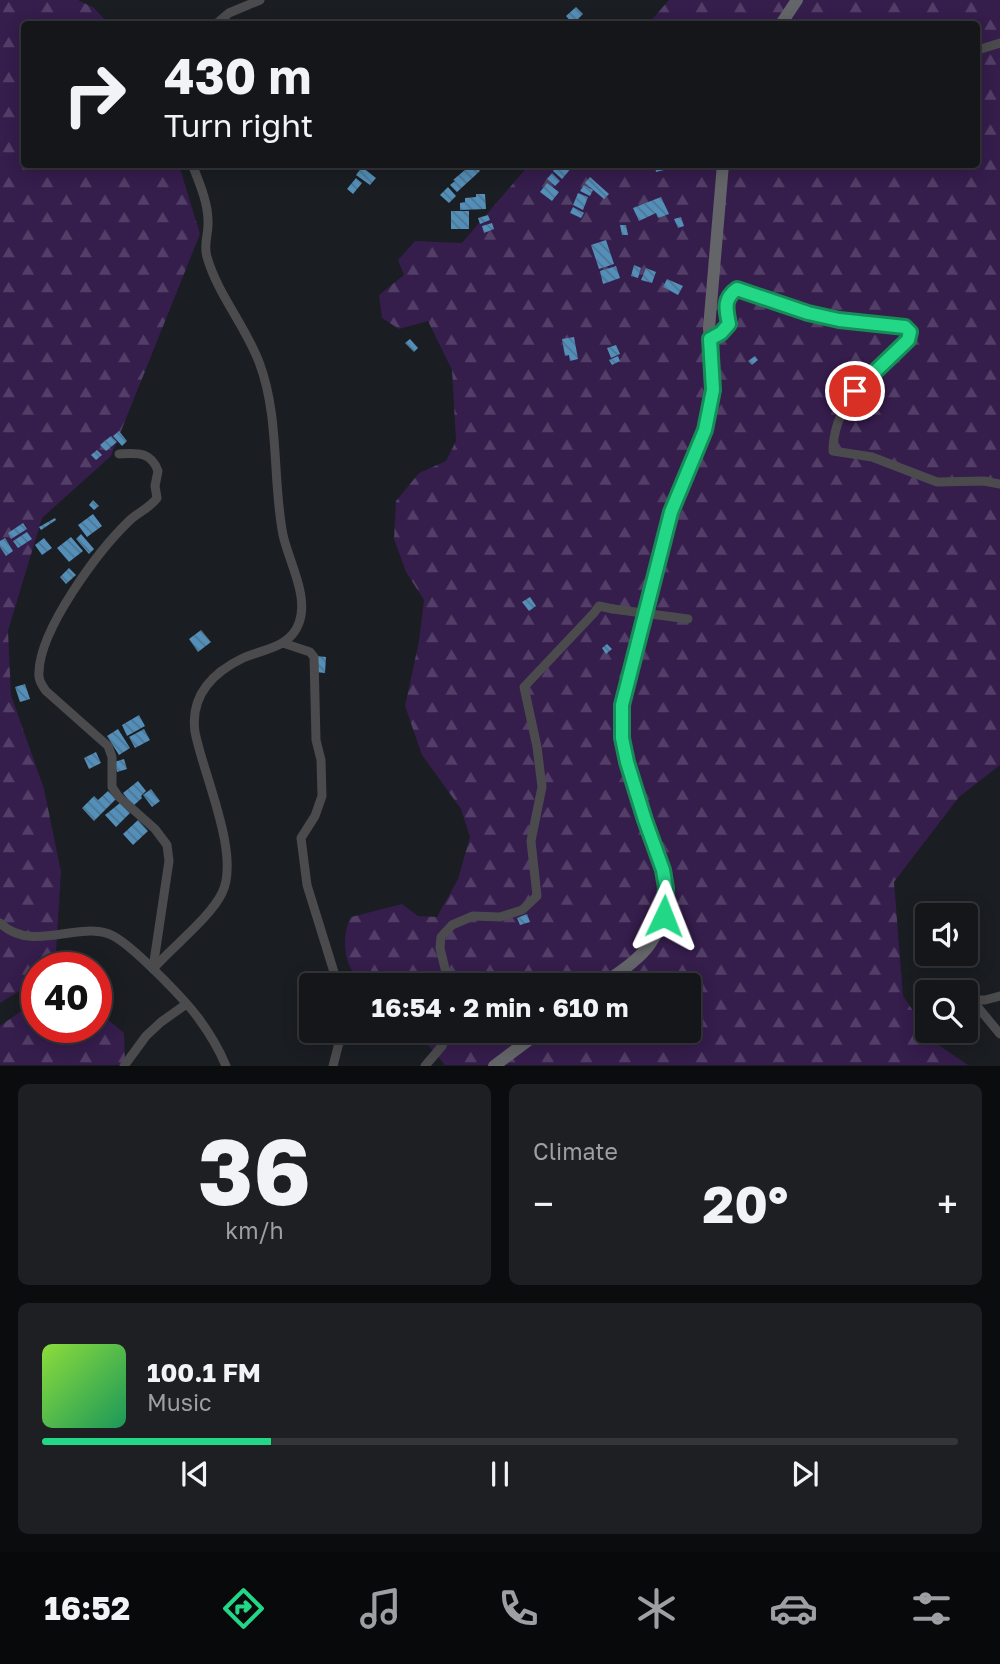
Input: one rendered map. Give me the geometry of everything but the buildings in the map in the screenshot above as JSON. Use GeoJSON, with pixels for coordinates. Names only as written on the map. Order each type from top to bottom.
{"type":"FeatureCollection","features":[{"type":"Feature","properties":{"kind":"street"},"geometry":{"type":"LineString","coordinates":[[220,21],[229,13],[260,0]]}},
{"type":"Feature","properties":{"kind":"street"},"geometry":{"type":"LineString","coordinates":[[783,21],[797,0]]}},
{"type":"Feature","properties":{"kind":"street"},"geometry":{"type":"LineString","coordinates":[[980,49],[1000,43]]}},
{"type":"Feature","properties":{"kind":"street"},"geometry":{"type":"LineString","coordinates":[[153,969],[207,912],[221,895],[227,880],[225,840],[195,732],[193,718],[196,703],[206,684],[220,671],[244,658],[283,643],[293,633],[302,611],[301,597],[283,535],[266,388],[259,360],[214,278],[207,259],[204,246],[209,221],[194,168]]}},
{"type":"Feature","properties":{"kind":"street"},"geometry":{"type":"LineString","coordinates":[[616,973],[650,945],[664,916],[666,888],[663,870],[627,762],[622,738],[622,705],[671,512],[705,430],[713,390],[709,328],[722,168]]}},
{"type":"Feature","properties":{"kind":"street"},"geometry":{"type":"LineString","coordinates":[[710,339],[721,333],[729,324],[725,304],[730,294],[737,289],[818,316],[905,327],[910,332],[908,340],[855,391],[841,413],[833,437],[833,451],[872,457],[937,482],[984,481],[1000,484]]}},
{"type":"Feature","properties":{"kind":"street"},"geometry":{"type":"LineString","coordinates":[[119,454],[141,453],[149,457],[158,471],[155,486],[157,498],[150,508],[131,519],[104,547],[53,627],[38,671],[39,681],[46,691],[108,746],[112,757],[112,788],[155,829],[167,845],[169,861],[153,969]]}},
{"type":"Feature","properties":{"kind":"street"},"geometry":{"type":"LineString","coordinates":[[446,973],[440,948],[441,937],[452,925],[473,916],[500,917],[522,909],[537,896],[531,841],[542,787],[537,747],[524,687],[599,606],[688,619]]}},
{"type":"Feature","properties":{"kind":"street"},"geometry":{"type":"LineString","coordinates":[[283,643],[310,652],[314,656],[316,740],[321,760],[322,796],[315,816],[301,838],[307,885],[334,973]]}},
{"type":"Feature","properties":{"kind":"street"},"geometry":{"type":"LineString","coordinates":[[0,923],[20,934],[48,937],[93,931],[111,934],[140,956],[198,1017],[226,1066]]}},
{"type":"Feature","properties":{"kind":"street"},"geometry":{"type":"LineString","coordinates":[[1000,996],[972,1000],[1000,1034]]}},
{"type":"Feature","properties":{"kind":"street"},"geometry":{"type":"LineString","coordinates":[[124,1066],[146,1036],[185,1005]]}},
{"type":"Feature","properties":{"kind":"street"},"geometry":{"type":"LineString","coordinates":[[333,1066],[339,1043]]}},
{"type":"Feature","properties":{"kind":"street"},"geometry":{"type":"LineString","coordinates":[[425,1066],[443,1043]]}},
{"type":"Feature","properties":{"kind":"street"},"geometry":{"type":"LineString","coordinates":[[494,1066],[525,1043]]}},
{"type":"Feature","properties":{"kind":"green space"},"geometry":{"type":"Polygon","coordinates":[[[0,0],[78,0],[94,8],[106,21],[21,21],[21,168],[180,168],[200,234],[111,456],[42,518],[8,631],[11,695],[44,789],[61,872],[56,952],[21,952],[21,990],[0,1003],[0,0]]]}},
{"type":"Feature","properties":{"kind":"green space"},"geometry":{"type":"Polygon","coordinates":[[[669,0],[1000,0],[1000,765],[959,797],[894,882],[903,996],[915,1014],[915,1043],[935,1043],[968,1065],[445,1065],[426,1043],[701,1043],[701,973],[355,973],[348,963],[345,936],[351,917],[402,904],[418,916],[437,917],[458,879],[470,837],[461,809],[422,755],[405,706],[419,641],[424,600],[406,572],[394,539],[396,501],[419,473],[446,461],[456,441],[452,370],[428,321],[399,329],[382,318],[379,295],[404,275],[398,260],[415,241],[462,243],[526,168],[980,168],[980,21],[651,21],[669,0]]]}},
{"type":"Feature","properties":{"kind":"green space"},"geometry":{"type":"Polygon","coordinates":[[[21,1011],[21,1043],[112,1043],[112,1023],[124,1033],[125,1065],[0,1065],[0,1026],[21,1011]]]}},
{"type":"Feature","properties":{"kind":"route"},"geometry":{"type":"LineString","coordinates":[[664,916],[666,888],[663,870],[627,762],[622,738],[622,705],[671,512],[705,430],[713,390],[710,339],[721,333],[729,324],[725,304],[730,294],[737,289],[808,313],[839,320],[905,327],[910,332],[908,340],[855,391]]}}]}
